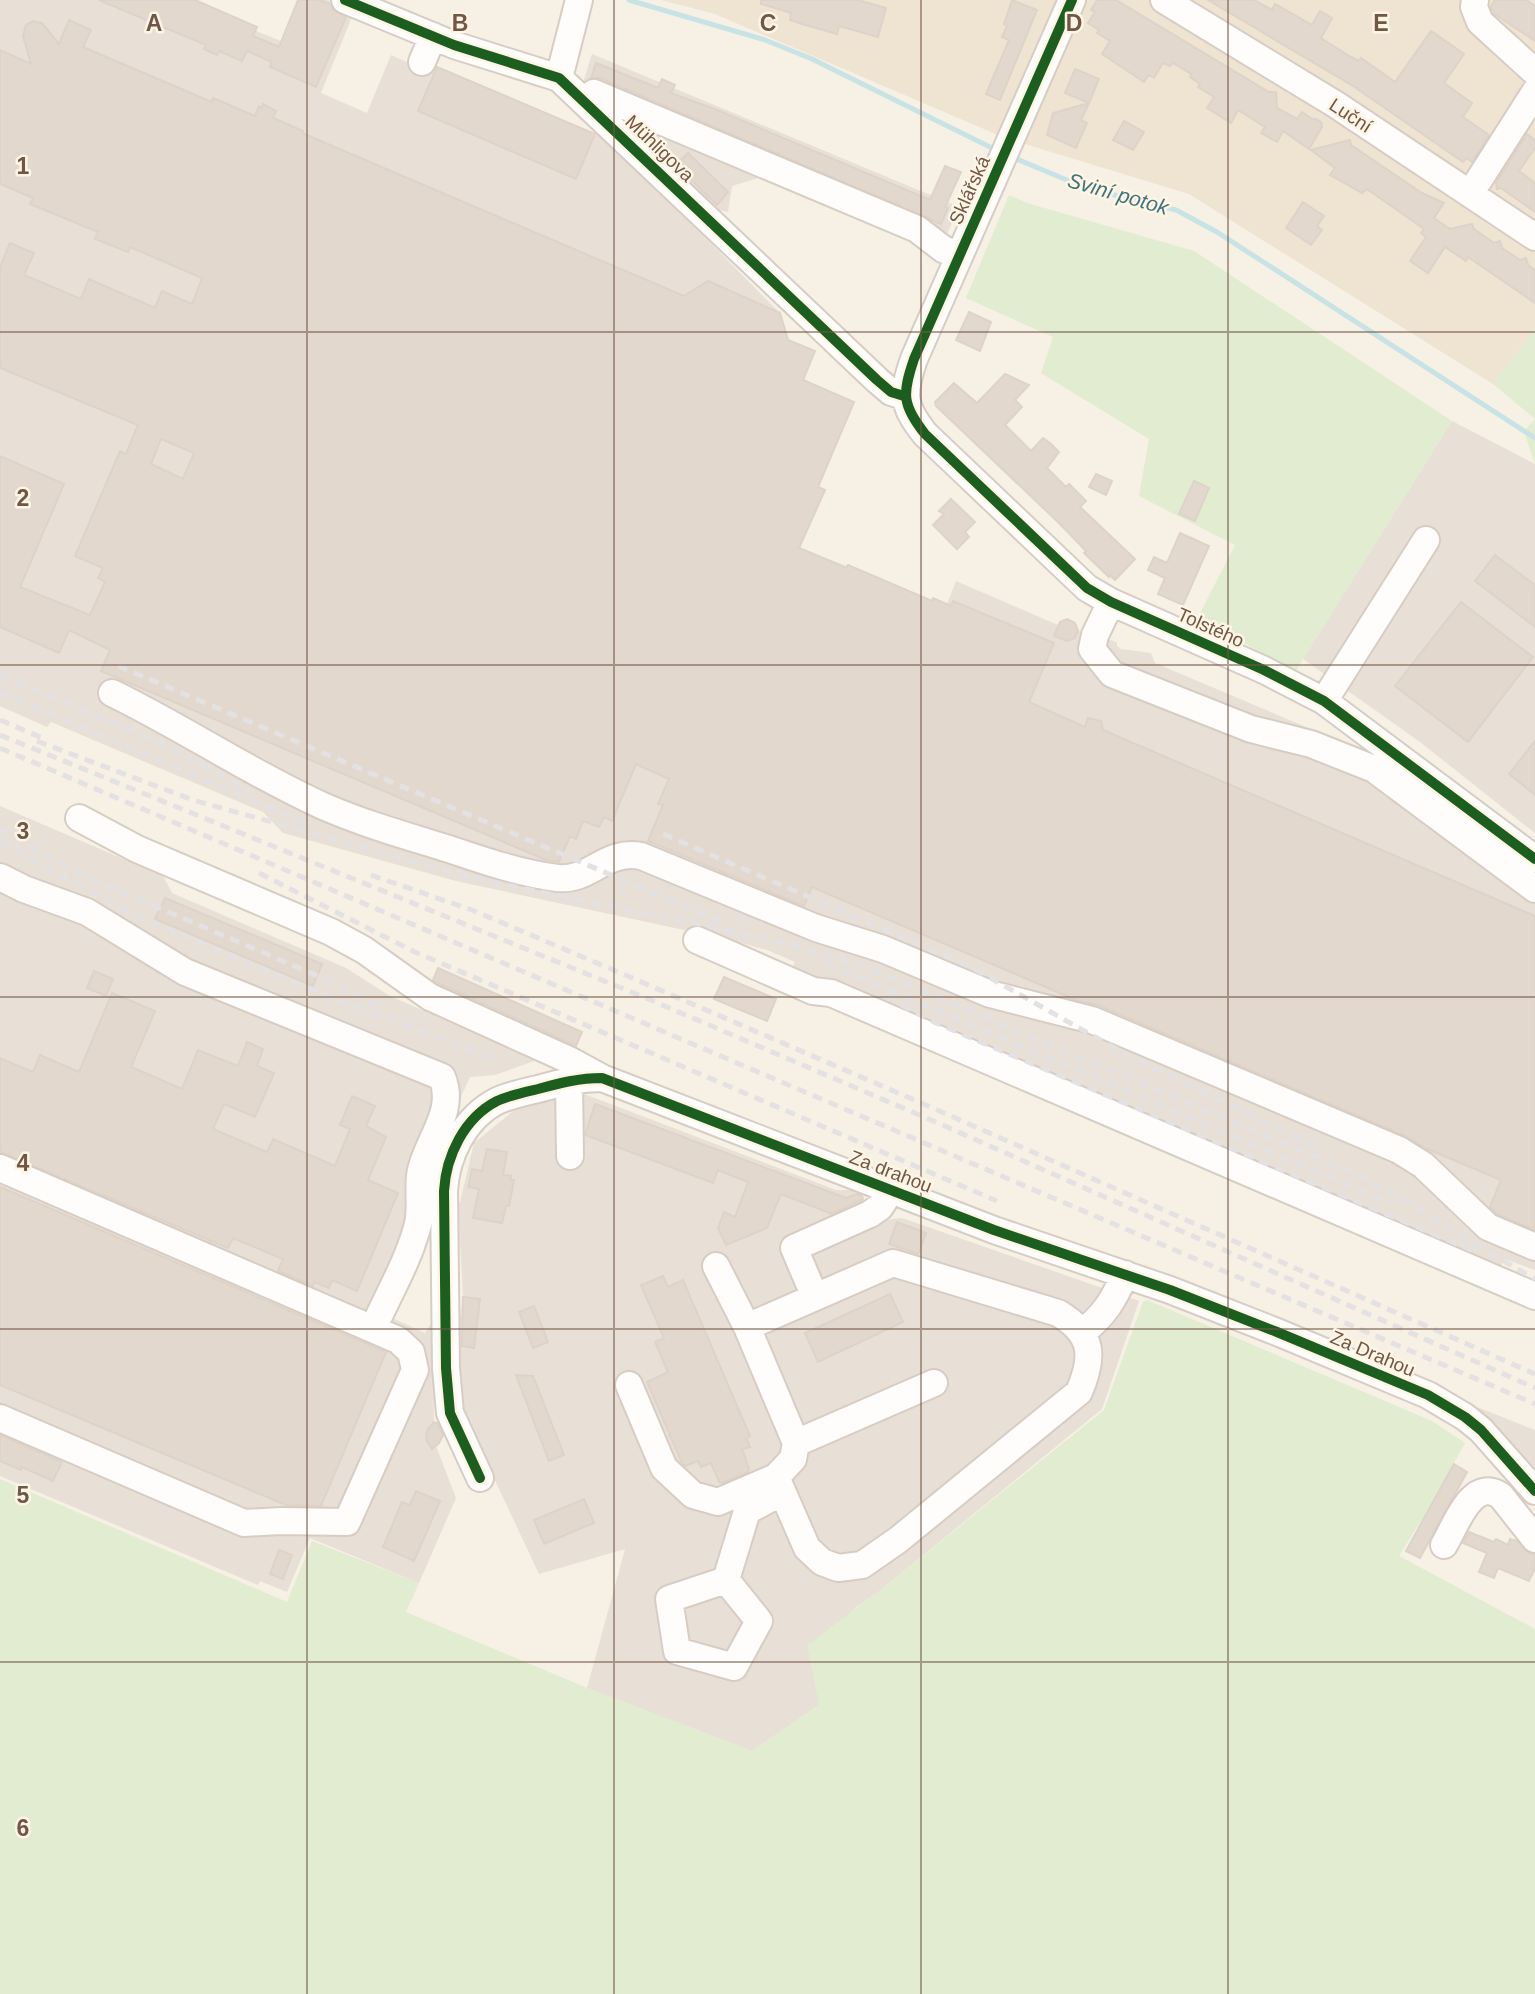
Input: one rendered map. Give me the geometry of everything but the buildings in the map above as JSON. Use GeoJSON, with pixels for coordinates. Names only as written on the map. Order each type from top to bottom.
{"type":"FeatureCollection","features":[{"type":"Feature","properties":{"kind":"street","name":"Mühligova"},"geometry":{"type":"LineString","coordinates":[[345,0],[432,36],[558,78],[877,380],[891,392],[904,396]]}},
{"type":"Feature","properties":{"kind":"street"},"geometry":{"type":"LineString","coordinates":[[558,78],[579,0]]}},
{"type":"Feature","properties":{"kind":"street","name":"Sklářská"},"geometry":{"type":"LineString","coordinates":[[904,396],[914,359],[1072,0]]}},
{"type":"Feature","properties":{"kind":"street","name":"Luční"},"geometry":{"type":"LineString","coordinates":[[1164,0],[1335,104],[1535,237]]}},
{"type":"Feature","properties":{"kind":"street"},"geometry":{"type":"LineString","coordinates":[[1475,0],[1474,7],[1480,22],[1535,72]]}},
{"type":"Feature","properties":{"kind":"street"},"geometry":{"type":"LineString","coordinates":[[422,62],[432,36]]}},
{"type":"Feature","properties":{"kind":"street"},"geometry":{"type":"LineString","coordinates":[[1469,194],[1535,92]]}},
{"type":"Feature","properties":{"kind":"street"},"geometry":{"type":"LineString","coordinates":[[584,100],[594,93],[916,229],[943,249],[959,256]]}},
{"type":"Feature","properties":{"kind":"street","name":"Tolstého"},"geometry":{"type":"LineString","coordinates":[[904,396],[908,413],[925,434],[1087,588],[1111,602],[1264,670],[1324,701],[1535,859]]}},
{"type":"Feature","properties":{"kind":"street"},"geometry":{"type":"LineString","coordinates":[[1324,701],[1426,540]]}},
{"type":"Feature","properties":{"kind":"street"},"geometry":{"type":"LineString","coordinates":[[1111,602],[1095,635],[1092,649],[1112,674],[1251,729],[1311,744],[1374,769],[1535,890]]}},
{"type":"Feature","properties":{"kind":"street"},"geometry":{"type":"LineString","coordinates":[[112,693],[155,714],[259,774],[323,806],[379,828],[499,865],[557,878],[578,876],[621,854],[641,856],[816,928],[883,949],[990,994],[1092,1020],[1413,1157],[1488,1227],[1535,1247]]}},
{"type":"Feature","properties":{"kind":"street","name":"Za drahou"},"geometry":{"type":"LineString","coordinates":[[79,818],[137,849],[331,932],[364,950],[430,997],[569,1060],[602,1078],[995,1230],[1170,1290]]}},
{"type":"Feature","properties":{"kind":"street"},"geometry":{"type":"LineString","coordinates":[[0,877],[24,889],[87,912],[185,972],[442,1077],[447,1091],[446,1111],[420,1173],[418,1222],[373,1329]]}},
{"type":"Feature","properties":{"kind":"street"},"geometry":{"type":"LineString","coordinates":[[697,940],[813,991],[831,993],[1535,1296]]}},
{"type":"Feature","properties":{"kind":"street"},"geometry":{"type":"LineString","coordinates":[[481,1478],[450,1413],[446,1368],[444,1191],[448,1164],[471,1121],[497,1101],[579,1078],[602,1078]]}},
{"type":"Feature","properties":{"kind":"street"},"geometry":{"type":"LineString","coordinates":[[569,1081],[570,1156]]}},
{"type":"Feature","properties":{"kind":"street"},"geometry":{"type":"LineString","coordinates":[[0,1168],[398,1340],[411,1352],[415,1370],[347,1522],[244,1523],[0,1418]]}},
{"type":"Feature","properties":{"kind":"street"},"geometry":{"type":"LineString","coordinates":[[815,1297],[794,1248],[870,1214],[880,1208],[891,1190]]}},
{"type":"Feature","properties":{"kind":"street"},"geometry":{"type":"LineString","coordinates":[[747,1327],[893,1263],[1058,1313],[1072,1321],[1082,1332],[1088,1346],[1089,1368],[1079,1392],[898,1540],[862,1565],[838,1568],[822,1562],[807,1548],[779,1485]]}},
{"type":"Feature","properties":{"kind":"street"},"geometry":{"type":"LineString","coordinates":[[716,1266],[747,1327],[796,1443],[793,1459],[779,1485],[747,1510],[726,1580]]}},
{"type":"Feature","properties":{"kind":"street"},"geometry":{"type":"LineString","coordinates":[[1082,1332],[1097,1322],[1117,1293],[1125,1274]]}},
{"type":"Feature","properties":{"kind":"street","name":"Za Drahou"},"geometry":{"type":"LineString","coordinates":[[1170,1290],[1277,1332],[1437,1401],[1481,1430],[1535,1491]]}},
{"type":"Feature","properties":{"kind":"street"},"geometry":{"type":"LineString","coordinates":[[415,1370],[446,1368]]}},
{"type":"Feature","properties":{"kind":"street"},"geometry":{"type":"LineString","coordinates":[[796,1443],[934,1383]]}},
{"type":"Feature","properties":{"kind":"street"},"geometry":{"type":"LineString","coordinates":[[629,1385],[664,1468],[693,1495],[718,1502],[779,1485]]}},
{"type":"Feature","properties":{"kind":"street"},"geometry":{"type":"LineString","coordinates":[[1444,1545],[1472,1496],[1483,1490],[1501,1496],[1535,1539]]}},
{"type":"Feature","properties":{"kind":"shaded area"},"geometry":{"type":"Polygon","coordinates":[[[0,0],[195,0],[257,27],[256,31],[281,41],[298,0],[328,0],[354,12],[321,93],[367,113],[391,55],[411,64],[414,59],[436,68],[437,66],[595,134],[601,133],[780,313],[786,332],[783,338],[814,352],[802,381],[854,402],[794,545],[911,592],[898,623],[951,606],[947,604],[956,581],[1058,625],[1067,619],[1075,623],[1078,631],[1117,642],[1121,649],[1151,653],[1155,663],[1379,758],[1535,877],[1535,1270],[1505,1259],[1498,1271],[792,969],[795,962],[767,950],[456,881],[283,833],[263,812],[51,722],[47,727],[0,706],[0,0]]]}},
{"type":"Feature","properties":{"kind":"shaded area"},"geometry":{"type":"Polygon","coordinates":[[[661,0],[1535,0],[1535,330],[1493,384],[1189,194],[1005,138],[715,14],[661,0]]]}},
{"type":"Feature","properties":{"kind":"shaded area"},"geometry":{"type":"Polygon","coordinates":[[[592,54],[959,207],[940,250],[771,174],[732,186],[728,212],[718,210],[582,86],[592,54]]]}},
{"type":"Feature","properties":{"kind":"shaded area"},"geometry":{"type":"Polygon","coordinates":[[[1452,421],[1535,464],[1535,833],[1420,742],[1303,659],[1452,421]]]}},
{"type":"Feature","properties":{"kind":"shaded area"},"geometry":{"type":"Polygon","coordinates":[[[0,806],[163,876],[172,893],[346,968],[390,996],[537,1060],[495,1075],[470,1077],[436,1152],[388,1316],[425,1333],[433,1320],[434,1422],[443,1425],[441,1440],[436,1446],[456,1498],[419,1583],[310,1538],[287,1592],[260,1581],[258,1585],[0,1476],[0,806]]]}},
{"type":"Feature","properties":{"kind":"shaded area"},"geometry":{"type":"Polygon","coordinates":[[[579,1092],[836,1190],[860,1192],[873,1221],[902,1218],[1139,1301],[1102,1409],[877,1593],[856,1607],[843,1620],[819,1705],[752,1751],[587,1688],[625,1549],[539,1574],[477,1442],[458,1411],[456,1345],[463,1297],[458,1205],[474,1143],[517,1108],[579,1092]]]}},
{"type":"Feature","properties":{"kind":"shaded area"},"geometry":{"type":"Polygon","coordinates":[[[1477,1407],[1535,1430],[1535,1474],[1477,1407]]]}},
{"type":"Feature","properties":{"kind":"green space"},"geometry":{"type":"Polygon","coordinates":[[[1009,195],[1027,203],[1194,251],[1452,421],[1295,672],[1246,644],[1194,625],[1235,545],[1139,496],[1149,439],[1041,373],[1053,337],[966,298],[1009,195]]]}},
{"type":"Feature","properties":{"kind":"green space"},"geometry":{"type":"Polygon","coordinates":[[[1535,330],[1535,419],[1493,384],[1535,330]]]}},
{"type":"Feature","properties":{"kind":"green space"},"geometry":{"type":"Polygon","coordinates":[[[1535,419],[1535,464],[1524,431],[1535,419]]]}},
{"type":"Feature","properties":{"kind":"green space"},"geometry":{"type":"Polygon","coordinates":[[[1147,1300],[1432,1421],[1465,1443],[1406,1551],[1423,1517],[1399,1556],[1535,1629],[1535,1994],[0,1994],[0,1479],[287,1602],[312,1541],[419,1583],[406,1612],[587,1688],[752,1751],[819,1705],[807,1645],[877,1593],[1104,1410],[1143,1302],[1147,1300]]]}},
{"type":"Feature","properties":{"kind":"waterway","name":"Sviní potok"},"geometry":{"type":"LineString","coordinates":[[629,0],[765,40],[812,59],[996,150]]}},
{"type":"Feature","properties":{"kind":"waterway","name":"Sviní potok"},"geometry":{"type":"LineString","coordinates":[[1012,157],[1086,188],[1176,210],[1217,232],[1535,438]]}},
{"type":"Feature","properties":{"kind":"railway"},"geometry":{"type":"LineString","coordinates":[[118,666],[722,922]]}},
{"type":"Feature","properties":{"kind":"railway"},"geometry":{"type":"LineString","coordinates":[[0,675],[163,744],[249,790]]}},
{"type":"Feature","properties":{"kind":"railway"},"geometry":{"type":"LineString","coordinates":[[0,692],[308,824]]}},
{"type":"Feature","properties":{"kind":"railway"},"geometry":{"type":"LineString","coordinates":[[0,720],[47,740]]}},
{"type":"Feature","properties":{"kind":"railway"},"geometry":{"type":"LineString","coordinates":[[0,735],[646,998],[938,1123],[1535,1388]]}},
{"type":"Feature","properties":{"kind":"railway"},"geometry":{"type":"LineString","coordinates":[[37,741],[193,800],[393,856],[491,882],[807,949],[860,965],[1348,1170],[1396,1195],[1468,1240]]}},
{"type":"Feature","properties":{"kind":"railway"},"geometry":{"type":"LineString","coordinates":[[0,748],[1535,1404]]}},
{"type":"Feature","properties":{"kind":"railway"},"geometry":{"type":"LineString","coordinates":[[0,829],[87,877],[320,977],[381,1008]]}},
{"type":"Feature","properties":{"kind":"railway"},"geometry":{"type":"LineString","coordinates":[[663,834],[971,967],[1120,1051],[1322,1150]]}},
{"type":"Feature","properties":{"kind":"railway"},"geometry":{"type":"LineString","coordinates":[[0,842],[129,912],[336,1000],[497,1061]]}},
{"type":"Feature","properties":{"kind":"railway"},"geometry":{"type":"LineString","coordinates":[[259,873],[415,952],[997,1201]]}},
{"type":"Feature","properties":{"kind":"railway"},"geometry":{"type":"LineString","coordinates":[[371,875],[472,910],[637,980],[1535,1374]]}},
{"type":"Feature","properties":{"kind":"railway"},"geometry":{"type":"LineString","coordinates":[[826,963],[1393,1204]]}},
{"type":"Feature","properties":{"kind":"railway"},"geometry":{"type":"LineString","coordinates":[[886,997],[936,1023],[1471,1250]]}},
{"type":"Feature","properties":{"kind":"railway"},"geometry":{"type":"LineString","coordinates":[[1459,1235],[1535,1279]]}},
{"type":"Feature","properties":{"kind":"cycle path"},"geometry":{"type":"LineString","coordinates":[[345,0],[454,45],[559,78],[877,380],[891,392],[904,396]]}},
{"type":"Feature","properties":{"kind":"cycle path"},"geometry":{"type":"LineString","coordinates":[[1072,0],[914,359],[906,390],[906,399],[912,415],[925,434],[1087,588],[1111,602],[1264,670],[1324,701],[1535,859]]}},
{"type":"Feature","properties":{"kind":"cycle path"},"geometry":{"type":"LineString","coordinates":[[480,1478],[450,1413],[446,1368],[444,1191],[448,1165],[466,1128],[485,1108],[497,1101],[562,1083],[602,1078],[994,1230],[1170,1290],[1428,1395],[1481,1430],[1535,1491]]}}]}
